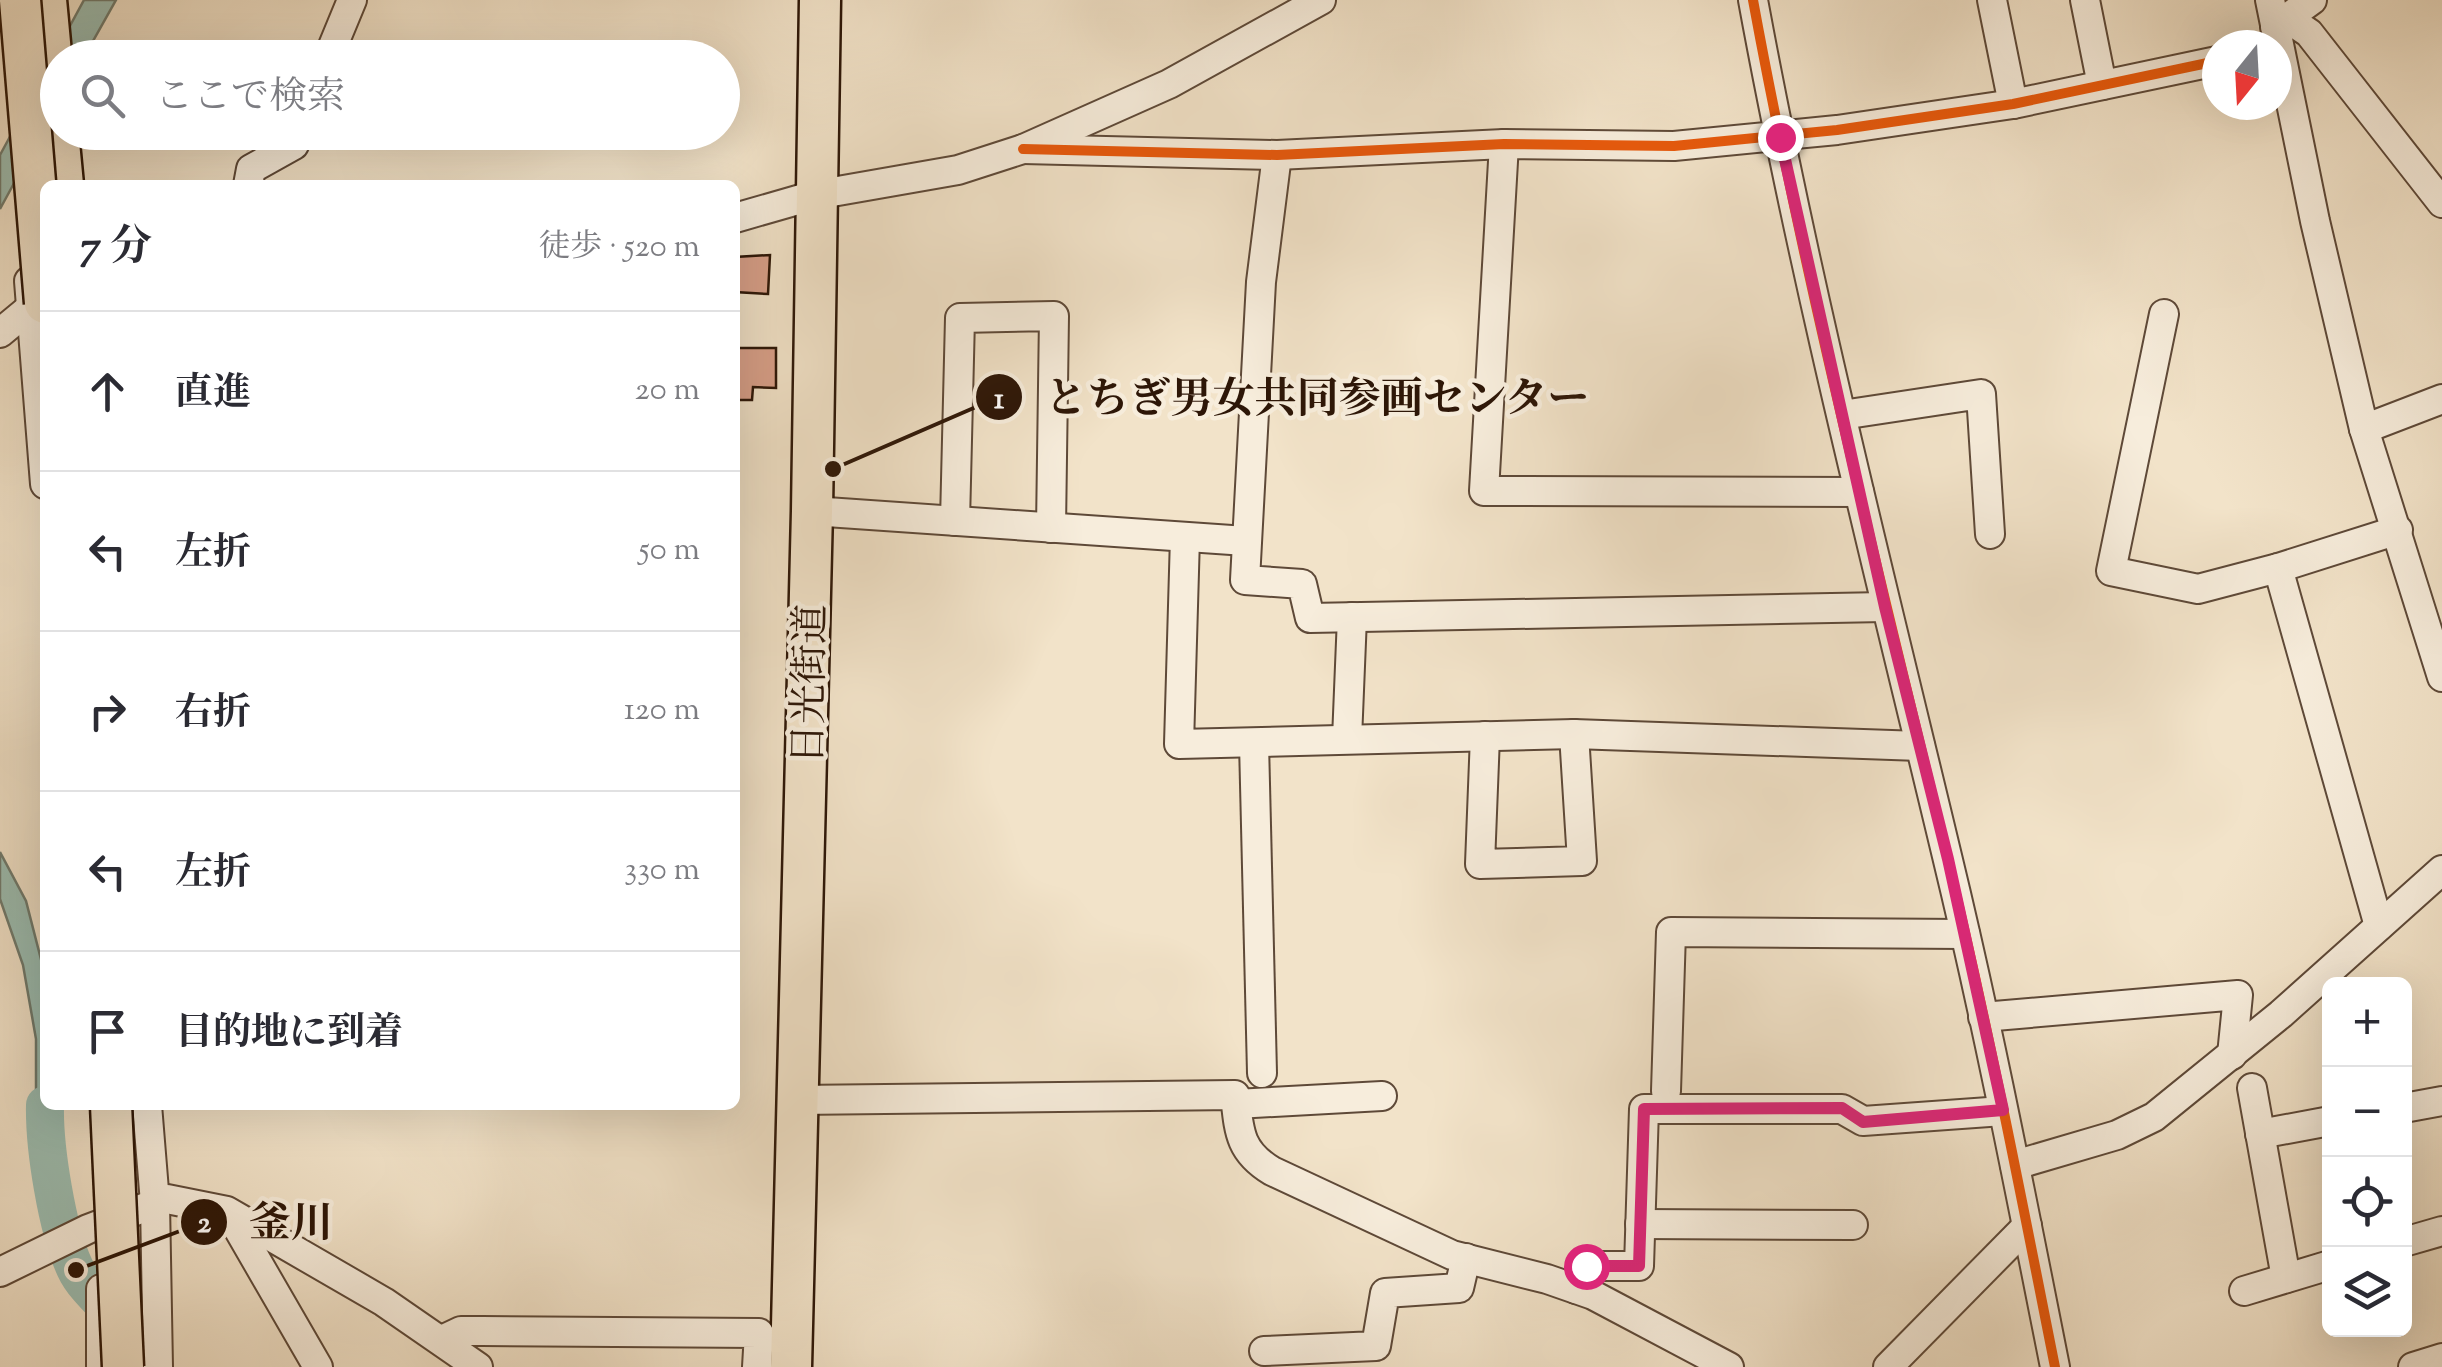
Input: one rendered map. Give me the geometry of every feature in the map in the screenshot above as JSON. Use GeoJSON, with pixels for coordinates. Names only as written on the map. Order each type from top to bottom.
{"type":"FeatureCollection","features":[{"type":"Feature","properties":{"kind":"highway"},"geometry":{"type":"LineString","coordinates":[[20,0],[40,288]]}},
{"type":"Feature","properties":{"kind":"highway"},"geometry":{"type":"LineString","coordinates":[[46,0],[50,40]]}},
{"type":"Feature","properties":{"kind":"highway","name":"日光街道"},"geometry":{"type":"LineString","coordinates":[[791,1367],[820,0]]}},
{"type":"Feature","properties":{"kind":"highway"},"geometry":{"type":"LineString","coordinates":[[59,150],[62,180]]}},
{"type":"Feature","properties":{"kind":"highway"},"geometry":{"type":"LineString","coordinates":[[110,1110],[124,1367]]}},
{"type":"Feature","properties":{"kind":"highway"},"geometry":{"type":"LineString","coordinates":[[138,1110],[150,1367]]}},
{"type":"Feature","properties":{"kind":"street"},"geometry":{"type":"LineString","coordinates":[[5,0],[40,294]]}},
{"type":"Feature","properties":{"kind":"street"},"geometry":{"type":"LineString","coordinates":[[59,0],[62,40]]}},
{"type":"Feature","properties":{"kind":"street"},"geometry":{"type":"LineString","coordinates":[[335,40],[352,0]]}},
{"type":"Feature","properties":{"kind":"street"},"geometry":{"type":"LineString","coordinates":[[1753,0],[1885,607],[1983,1017],[2055,1367]]}},
{"type":"Feature","properties":{"kind":"street"},"geometry":{"type":"LineString","coordinates":[[1992,0],[2013,104]]}},
{"type":"Feature","properties":{"kind":"street"},"geometry":{"type":"LineString","coordinates":[[2085,0],[2102,85]]}},
{"type":"Feature","properties":{"kind":"street"},"geometry":{"type":"LineString","coordinates":[[2278,28],[2312,0]]}},
{"type":"Feature","properties":{"kind":"street"},"geometry":{"type":"LineString","coordinates":[[740,217],[815,195],[958,170],[1024,149],[1169,84],[1305,4]]}},
{"type":"Feature","properties":{"kind":"street"},"geometry":{"type":"LineString","coordinates":[[2278,28],[2309,33],[2442,203]]}},
{"type":"Feature","properties":{"kind":"street"},"geometry":{"type":"LineString","coordinates":[[2278,28],[2316,221],[2364,429],[2442,677]]}},
{"type":"Feature","properties":{"kind":"street"},"geometry":{"type":"LineString","coordinates":[[1024,149],[1276,155],[1504,144],[1674,146],[1780,137],[2013,104],[2202,64]]}},
{"type":"Feature","properties":{"kind":"street"},"geometry":{"type":"LineString","coordinates":[[1504,144],[1484,491],[1859,492]]}},
{"type":"Feature","properties":{"kind":"street"},"geometry":{"type":"LineString","coordinates":[[72,150],[75,180]]}},
{"type":"Feature","properties":{"kind":"street"},"geometry":{"type":"LineString","coordinates":[[249,180],[251,169],[285,150]]}},
{"type":"Feature","properties":{"kind":"street"},"geometry":{"type":"LineString","coordinates":[[1276,155],[1261,282],[1245,580],[1302,584],[1310,618],[1885,607]]}},
{"type":"Feature","properties":{"kind":"street"},"geometry":{"type":"LineString","coordinates":[[0,333],[40,303]]}},
{"type":"Feature","properties":{"kind":"street"},"geometry":{"type":"LineString","coordinates":[[2164,314],[2111,570],[2198,589],[2398,530]]}},
{"type":"Feature","properties":{"kind":"street"},"geometry":{"type":"LineString","coordinates":[[955,521],[960,318],[1054,316],[1052,528]]}},
{"type":"Feature","properties":{"kind":"street"},"geometry":{"type":"LineString","coordinates":[[1842,415],[1981,394],[1990,534]]}},
{"type":"Feature","properties":{"kind":"street"},"geometry":{"type":"LineString","coordinates":[[2364,429],[2442,399]]}},
{"type":"Feature","properties":{"kind":"street"},"geometry":{"type":"LineString","coordinates":[[812,511],[1246,541]]}},
{"type":"Feature","properties":{"kind":"street"},"geometry":{"type":"LineString","coordinates":[[1185,537],[1179,744],[1574,734],[1920,746]]}},
{"type":"Feature","properties":{"kind":"street"},"geometry":{"type":"LineString","coordinates":[[2278,568],[2379,926]]}},
{"type":"Feature","properties":{"kind":"street"},"geometry":{"type":"LineString","coordinates":[[1347,739],[1352,617]]}},
{"type":"Feature","properties":{"kind":"street"},"geometry":{"type":"LineString","coordinates":[[1485,736],[1480,864],[1582,861],[1574,734]]}},
{"type":"Feature","properties":{"kind":"street"},"geometry":{"type":"LineString","coordinates":[[1254,743],[1262,1073]]}},
{"type":"Feature","properties":{"kind":"street"},"geometry":{"type":"LineString","coordinates":[[2015,1166],[2117,1135],[2154,1117],[2442,870]]}},
{"type":"Feature","properties":{"kind":"street"},"geometry":{"type":"LineString","coordinates":[[1666,1091],[1671,932],[1964,934]]}},
{"type":"Feature","properties":{"kind":"street"},"geometry":{"type":"LineString","coordinates":[[1983,1017],[2238,995],[2232,1054]]}},
{"type":"Feature","properties":{"kind":"street"},"geometry":{"type":"LineString","coordinates":[[2252,1088],[2286,1278]]}},
{"type":"Feature","properties":{"kind":"street"},"geometry":{"type":"LineString","coordinates":[[797,1100],[1235,1095],[1239,1130],[1251,1158],[1452,1255],[1593,1295],[1728,1367]]}},
{"type":"Feature","properties":{"kind":"street"},"geometry":{"type":"LineString","coordinates":[[1236,1104],[1382,1096]]}},
{"type":"Feature","properties":{"kind":"street"},"geometry":{"type":"LineString","coordinates":[[2412,1107],[2442,1101]]}},
{"type":"Feature","properties":{"kind":"street"},"geometry":{"type":"LineString","coordinates":[[1576,1289],[1586,1266],[1639,1266],[1644,1109],[1842,1108],[1863,1122],[2003,1110]]}},
{"type":"Feature","properties":{"kind":"street"},"geometry":{"type":"LineString","coordinates":[[92,1110],[101,1367]]}},
{"type":"Feature","properties":{"kind":"street"},"geometry":{"type":"LineString","coordinates":[[147,1110],[155,1204],[158,1367]]}},
{"type":"Feature","properties":{"kind":"street"},"geometry":{"type":"LineString","coordinates":[[2260,1134],[2322,1122]]}},
{"type":"Feature","properties":{"kind":"street"},"geometry":{"type":"LineString","coordinates":[[0,1272],[94,1227],[167,1199],[228,1211],[442,1340],[475,1366]]}},
{"type":"Feature","properties":{"kind":"street"},"geometry":{"type":"LineString","coordinates":[[228,1211],[318,1367]]}},
{"type":"Feature","properties":{"kind":"street"},"geometry":{"type":"LineString","coordinates":[[1640,1224],[1854,1225]]}},
{"type":"Feature","properties":{"kind":"street"},"geometry":{"type":"LineString","coordinates":[[1888,1367],[2027,1226]]}},
{"type":"Feature","properties":{"kind":"street"},"geometry":{"type":"LineString","coordinates":[[2412,1240],[2442,1231]]}},
{"type":"Feature","properties":{"kind":"street"},"geometry":{"type":"LineString","coordinates":[[1264,1351],[1376,1346],[1385,1293],[1459,1288],[1466,1258]]}},
{"type":"Feature","properties":{"kind":"street"},"geometry":{"type":"LineString","coordinates":[[2244,1291],[2322,1267]]}},
{"type":"Feature","properties":{"kind":"street"},"geometry":{"type":"LineString","coordinates":[[442,1340],[461,1332],[482,1330],[759,1333],[757,1367]]}},
{"type":"Feature","properties":{"kind":"street"},"geometry":{"type":"LineString","coordinates":[[2413,1367],[2442,1358]]}},
{"type":"Feature","properties":{"kind":"water"},"geometry":{"type":"Polygon","coordinates":[[[84,0],[116,0],[94,40],[62,40],[84,0]]]}},
{"type":"Feature","properties":{"kind":"water"},"geometry":{"type":"Polygon","coordinates":[[[40,81],[40,135],[0,209],[0,155],[40,81]]]}},
{"type":"Feature","properties":{"kind":"water"},"geometry":{"type":"Polygon","coordinates":[[[0,852],[26,901],[40,956],[40,1110],[54,1110],[54,1151],[64,1210],[46,1216],[36,1141],[36,1039],[23,965],[0,899],[0,852]]]}},
{"type":"Feature","properties":{"kind":"building"},"geometry":{"type":"Polygon","coordinates":[[[770,255],[768,294],[740,292],[740,257],[770,255]]]}},
{"type":"Feature","properties":{"kind":"building"},"geometry":{"type":"Polygon","coordinates":[[[740,348],[776,348],[776,388],[753,387],[752,400],[740,400],[740,348]]]}},
{"type":"Feature","properties":{"kind":"waterway"},"geometry":{"type":"LineString","coordinates":[[45,1110],[53,1188],[69,1252],[84,1283],[121,1323]]}},
{"type":"Feature","properties":{"kind":"cycle path"},"geometry":{"type":"LineString","coordinates":[[1753,0],[1820,323],[1976,983],[2055,1367]]}},
{"type":"Feature","properties":{"kind":"cycle path"},"geometry":{"type":"LineString","coordinates":[[1023,149],[1277,155],[1504,144],[1674,146],[1837,130],[2013,104],[2202,64]]}},
{"type":"Feature","properties":{"kind":"place","name":"とちぎ男女共同参画センター"},"geometry":{"type":"Point","coordinates":[833,469]}},
{"type":"Feature","properties":{"kind":"place","name":"釜川"},"geometry":{"type":"Point","coordinates":[76,1270]}},
{"type":"Feature","properties":{"kind":"route"},"geometry":{"type":"LineString","coordinates":[[1586,1266],[1639,1266],[1644,1109],[1842,1108],[1863,1122],[2003,1110],[1780,137]]}}]}
